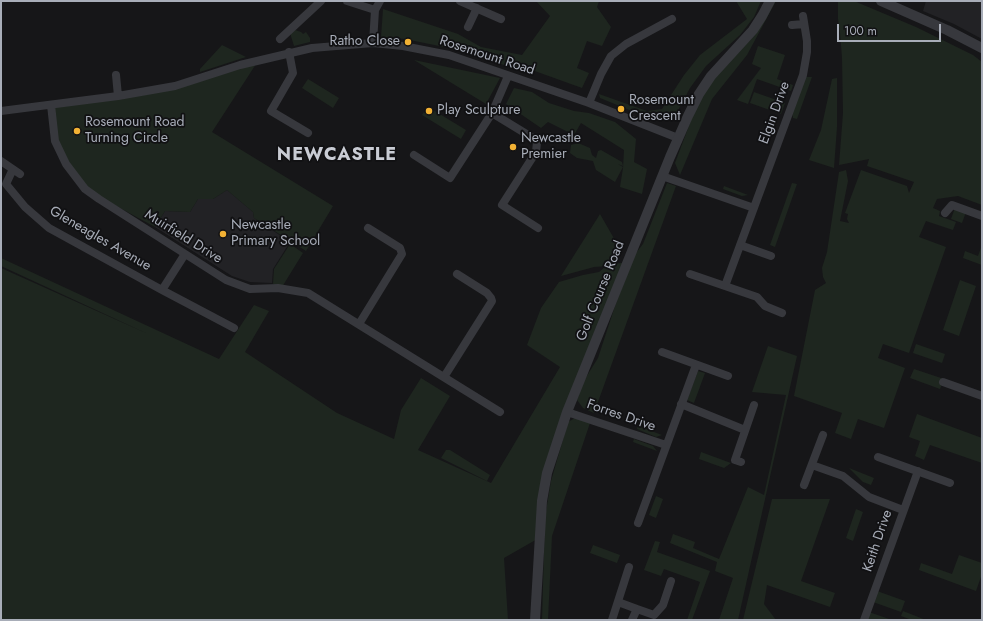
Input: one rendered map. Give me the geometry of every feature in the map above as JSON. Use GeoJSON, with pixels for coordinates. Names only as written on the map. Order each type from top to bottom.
{"type":"FeatureCollection","features":[{"type":"Feature","properties":{"kind":"street"},"geometry":{"type":"LineString","coordinates":[[280,39],[321,1]]}},
{"type":"Feature","properties":{"kind":"street"},"geometry":{"type":"LineString","coordinates":[[347,1],[375,10]]}},
{"type":"Feature","properties":{"kind":"street"},"geometry":{"type":"LineString","coordinates":[[373,44],[375,10],[380,1]]}},
{"type":"Feature","properties":{"kind":"street"},"geometry":{"type":"LineString","coordinates":[[460,1],[501,19]]}},
{"type":"Feature","properties":{"kind":"street","name":"Golf Course Road"},"geometry":{"type":"LineString","coordinates":[[535,620],[542,501],[547,473],[567,412],[662,176],[699,94],[711,76],[752,30],[770,1]]}},
{"type":"Feature","properties":{"kind":"street"},"geometry":{"type":"LineString","coordinates":[[881,1],[947,30],[982,48]]}},
{"type":"Feature","properties":{"kind":"street"},"geometry":{"type":"LineString","coordinates":[[468,27],[477,8]]}},
{"type":"Feature","properties":{"kind":"street"},"geometry":{"type":"LineString","coordinates":[[589,103],[601,74],[611,56],[626,44],[672,19]]}},
{"type":"Feature","properties":{"kind":"street","name":"Elgin Drive"},"geometry":{"type":"LineString","coordinates":[[725,286],[802,75],[807,52],[804,20],[792,25]]}},
{"type":"Feature","properties":{"kind":"street","name":"Rosemount Road"},"geometry":{"type":"LineString","coordinates":[[1,111],[118,96],[175,86],[240,65],[289,52],[312,48],[373,44],[403,46],[449,55],[589,103],[678,138]]}},
{"type":"Feature","properties":{"kind":"street"},"geometry":{"type":"LineString","coordinates":[[289,52],[293,73],[271,111],[308,133]]}},
{"type":"Feature","properties":{"kind":"street"},"geometry":{"type":"LineString","coordinates":[[116,75],[118,96]]}},
{"type":"Feature","properties":{"kind":"street"},"geometry":{"type":"LineString","coordinates":[[414,155],[450,178],[492,113],[508,76]]}},
{"type":"Feature","properties":{"kind":"street","name":"Muirfield Drive"},"geometry":{"type":"LineString","coordinates":[[51,105],[55,142],[66,164],[85,189],[226,280],[250,289],[278,288],[308,293],[500,412]]}},
{"type":"Feature","properties":{"kind":"street"},"geometry":{"type":"LineString","coordinates":[[492,113],[533,138],[536,142],[536,152],[502,205],[538,228]]}},
{"type":"Feature","properties":{"kind":"street"},"geometry":{"type":"LineString","coordinates":[[1,161],[20,174]]}},
{"type":"Feature","properties":{"kind":"street","name":"Gleneagles Avenue"},"geometry":{"type":"LineString","coordinates":[[13,169],[6,184],[25,207],[49,228],[234,328]]}},
{"type":"Feature","properties":{"kind":"street"},"geometry":{"type":"LineString","coordinates":[[662,176],[754,208]]}},
{"type":"Feature","properties":{"kind":"street"},"geometry":{"type":"LineString","coordinates":[[945,213],[952,205],[982,216]]}},
{"type":"Feature","properties":{"kind":"street"},"geometry":{"type":"LineString","coordinates":[[359,324],[402,254],[400,248],[368,228]]}},
{"type":"Feature","properties":{"kind":"street"},"geometry":{"type":"LineString","coordinates":[[740,245],[771,256]]}},
{"type":"Feature","properties":{"kind":"street"},"geometry":{"type":"LineString","coordinates":[[162,290],[185,254]]}},
{"type":"Feature","properties":{"kind":"street"},"geometry":{"type":"LineString","coordinates":[[444,377],[492,301],[487,293],[457,274]]}},
{"type":"Feature","properties":{"kind":"street"},"geometry":{"type":"LineString","coordinates":[[690,274],[756,297],[765,306],[782,313]]}},
{"type":"Feature","properties":{"kind":"street"},"geometry":{"type":"LineString","coordinates":[[662,352],[728,376]]}},
{"type":"Feature","properties":{"kind":"street","name":"Forres Drive"},"geometry":{"type":"LineString","coordinates":[[638,523],[696,365]]}},
{"type":"Feature","properties":{"kind":"street"},"geometry":{"type":"LineString","coordinates":[[943,382],[981,393]]}},
{"type":"Feature","properties":{"kind":"street"},"geometry":{"type":"LineString","coordinates":[[681,404],[745,430]]}},
{"type":"Feature","properties":{"kind":"street"},"geometry":{"type":"LineString","coordinates":[[741,462],[735,460],[754,405]]}},
{"type":"Feature","properties":{"kind":"street","name":"Forres Drive"},"geometry":{"type":"LineString","coordinates":[[567,412],[666,446]]}},
{"type":"Feature","properties":{"kind":"street"},"geometry":{"type":"LineString","coordinates":[[804,485],[823,435]]}},
{"type":"Feature","properties":{"kind":"street"},"geometry":{"type":"LineString","coordinates":[[878,457],[950,483]]}},
{"type":"Feature","properties":{"kind":"street"},"geometry":{"type":"LineString","coordinates":[[812,465],[843,476],[869,497],[903,510]]}},
{"type":"Feature","properties":{"kind":"street","name":"Keith Drive"},"geometry":{"type":"LineString","coordinates":[[864,620],[918,471]]}},
{"type":"Feature","properties":{"kind":"street"},"geometry":{"type":"LineString","coordinates":[[612,620],[629,567]]}},
{"type":"Feature","properties":{"kind":"street"},"geometry":{"type":"LineString","coordinates":[[618,602],[654,615],[663,605],[671,581]]}},
{"type":"Feature","properties":{"kind":"street"},"geometry":{"type":"LineString","coordinates":[[632,620],[637,609]]}},
{"type":"Feature","properties":{"kind":"shaded area"},"geometry":{"type":"Polygon","coordinates":[[[536,1],[599,1],[597,7],[611,27],[602,46],[587,41],[577,68],[589,73],[582,88],[532,70],[530,73],[449,48],[405,39],[381,37],[383,9],[458,34],[481,47],[522,55],[550,16],[536,1]]]}},
{"type":"Feature","properties":{"kind":"shaded area"},"geometry":{"type":"Polygon","coordinates":[[[736,1],[761,1],[754,17],[740,35],[706,66],[690,88],[674,118],[665,121],[649,118],[600,98],[599,94],[647,111],[662,109],[684,75],[700,55],[747,19],[736,1]]]}},
{"type":"Feature","properties":{"kind":"shaded area"},"geometry":{"type":"Polygon","coordinates":[[[773,1],[776,1],[747,55],[712,99],[680,175],[675,163],[699,99],[773,1]]]}},
{"type":"Feature","properties":{"kind":"shaded area"},"geometry":{"type":"Polygon","coordinates":[[[838,1],[854,1],[916,27],[973,55],[982,62],[982,205],[958,196],[937,199],[933,208],[940,211],[939,216],[956,222],[953,230],[926,221],[919,237],[946,247],[909,353],[883,344],[878,358],[905,368],[884,428],[858,419],[851,439],[835,433],[842,413],[794,396],[815,290],[826,283],[823,277],[822,268],[827,252],[839,172],[846,170],[848,181],[840,221],[849,223],[847,219],[848,214],[845,213],[861,170],[907,186],[909,193],[914,182],[867,166],[869,159],[839,165],[843,113],[842,58],[838,19],[838,1]]]}},
{"type":"Feature","properties":{"kind":"shaded area"},"geometry":{"type":"Polygon","coordinates":[[[926,1],[982,1],[982,39],[954,24],[923,11],[926,1]]]}},
{"type":"Feature","properties":{"kind":"shaded area"},"geometry":{"type":"Polygon","coordinates":[[[295,30],[303,34],[306,32],[310,38],[310,42],[294,46],[290,33],[295,30]]]}},
{"type":"Feature","properties":{"kind":"shaded area"},"geometry":{"type":"Polygon","coordinates":[[[222,45],[246,57],[200,72],[200,69],[222,45]]]}},
{"type":"Feature","properties":{"kind":"shaded area"},"geometry":{"type":"Polygon","coordinates":[[[758,46],[785,55],[777,79],[793,85],[791,91],[757,79],[748,104],[737,100],[761,68],[752,64],[758,46]]]}},
{"type":"Feature","properties":{"kind":"shaded area"},"geometry":{"type":"Polygon","coordinates":[[[414,60],[500,78],[486,104],[414,60]]]}},
{"type":"Feature","properties":{"kind":"shaded area"},"geometry":{"type":"Polygon","coordinates":[[[258,61],[212,132],[333,206],[306,251],[254,218],[253,212],[227,190],[213,199],[198,199],[190,212],[165,211],[155,227],[85,189],[55,141],[51,105],[175,86],[258,61]]]}},
{"type":"Feature","properties":{"kind":"shaded area"},"geometry":{"type":"Polygon","coordinates":[[[805,77],[812,77],[797,119],[793,118],[792,113],[805,77]]]}},
{"type":"Feature","properties":{"kind":"shaded area"},"geometry":{"type":"Polygon","coordinates":[[[837,78],[837,127],[834,168],[809,160],[821,130],[832,79],[837,78]]]}},
{"type":"Feature","properties":{"kind":"shaded area"},"geometry":{"type":"Polygon","coordinates":[[[308,79],[339,98],[333,108],[302,88],[308,79]]]}},
{"type":"Feature","properties":{"kind":"shaded area"},"geometry":{"type":"Polygon","coordinates":[[[514,88],[532,92],[549,103],[574,111],[589,113],[615,122],[636,139],[634,162],[647,169],[642,194],[620,187],[624,150],[581,123],[574,135],[548,122],[541,128],[506,104],[514,88]]]}},
{"type":"Feature","properties":{"kind":"shaded area"},"geometry":{"type":"Polygon","coordinates":[[[754,92],[785,103],[781,114],[750,103],[754,92]]]}},
{"type":"Feature","properties":{"kind":"shaded area"},"geometry":{"type":"Polygon","coordinates":[[[433,110],[466,130],[461,139],[422,115],[424,112],[429,115],[433,110]]]}},
{"type":"Feature","properties":{"kind":"shaded area"},"geometry":{"type":"Polygon","coordinates":[[[578,143],[590,148],[592,155],[596,158],[598,151],[601,150],[622,162],[623,166],[618,164],[623,167],[615,182],[596,170],[593,161],[577,158],[570,153],[571,145],[578,143]]]}},
{"type":"Feature","properties":{"kind":"shaded area"},"geometry":{"type":"Polygon","coordinates":[[[667,183],[676,186],[594,413],[583,408],[577,400],[583,382],[598,358],[615,306],[635,254],[643,244],[667,183]]]}},
{"type":"Feature","properties":{"kind":"shaded area"},"geometry":{"type":"Polygon","coordinates":[[[792,183],[797,184],[775,247],[770,245],[792,183]]]}},
{"type":"Feature","properties":{"kind":"shaded area"},"geometry":{"type":"Polygon","coordinates":[[[724,186],[748,195],[742,196],[723,189],[724,186]]]}},
{"type":"Feature","properties":{"kind":"shaded area","name":"Newcastle Primary School"},"geometry":{"type":"Polygon","coordinates":[[[227,190],[253,212],[254,218],[290,242],[273,269],[272,283],[250,282],[232,276],[155,227],[165,211],[190,212],[198,199],[213,199],[227,190]]]}},
{"type":"Feature","properties":{"kind":"shaded area"},"geometry":{"type":"Polygon","coordinates":[[[955,208],[966,212],[962,223],[951,219],[955,208]]]}},
{"type":"Feature","properties":{"kind":"shaded area"},"geometry":{"type":"Polygon","coordinates":[[[600,214],[620,249],[615,264],[627,262],[554,449],[539,538],[504,558],[508,620],[1,620],[1,268],[148,334],[1,266],[1,258],[219,359],[254,305],[269,311],[245,352],[337,413],[394,439],[401,410],[421,378],[450,396],[418,450],[491,483],[560,367],[527,345],[541,308],[559,282],[599,272],[608,266],[594,267],[561,276],[600,214]]]}},
{"type":"Feature","properties":{"kind":"shaded area"},"geometry":{"type":"Polygon","coordinates":[[[290,244],[303,253],[282,287],[273,284],[274,269],[290,244]]]}},
{"type":"Feature","properties":{"kind":"shaded area"},"geometry":{"type":"Polygon","coordinates":[[[982,245],[982,265],[963,258],[965,251],[978,256],[982,245]]]}},
{"type":"Feature","properties":{"kind":"shaded area"},"geometry":{"type":"Polygon","coordinates":[[[960,280],[976,286],[959,336],[943,330],[960,280]]]}},
{"type":"Feature","properties":{"kind":"shaded area"},"geometry":{"type":"Polygon","coordinates":[[[916,344],[945,354],[942,363],[913,353],[916,344]]]}},
{"type":"Feature","properties":{"kind":"shaded area"},"geometry":{"type":"Polygon","coordinates":[[[768,346],[797,356],[738,620],[719,620],[733,578],[715,571],[717,562],[670,543],[673,534],[695,542],[693,548],[719,559],[748,487],[764,495],[786,395],[752,392],[768,346]]]}},
{"type":"Feature","properties":{"kind":"shaded area"},"geometry":{"type":"Polygon","coordinates":[[[914,369],[944,379],[940,389],[910,378],[914,369]]]}},
{"type":"Feature","properties":{"kind":"shaded area"},"geometry":{"type":"Polygon","coordinates":[[[698,371],[705,373],[694,403],[687,400],[698,371]]]}},
{"type":"Feature","properties":{"kind":"shaded area"},"geometry":{"type":"Polygon","coordinates":[[[917,414],[982,438],[982,463],[930,445],[924,460],[915,456],[920,441],[909,437],[917,414]]]}},
{"type":"Feature","properties":{"kind":"shaded area"},"geometry":{"type":"Polygon","coordinates":[[[575,418],[590,423],[552,536],[548,620],[542,620],[545,517],[551,481],[568,422],[575,418]]]}},
{"type":"Feature","properties":{"kind":"shaded area"},"geometry":{"type":"Polygon","coordinates":[[[638,426],[662,435],[656,437],[637,429],[638,426]]]}},
{"type":"Feature","properties":{"kind":"shaded area"},"geometry":{"type":"Polygon","coordinates":[[[634,439],[653,446],[657,451],[633,442],[634,439]]]}},
{"type":"Feature","properties":{"kind":"shaded area"},"geometry":{"type":"Polygon","coordinates":[[[446,450],[450,450],[490,475],[487,481],[441,458],[446,450]]]}},
{"type":"Feature","properties":{"kind":"shaded area"},"geometry":{"type":"Polygon","coordinates":[[[701,452],[731,463],[724,468],[699,459],[701,452]]]}},
{"type":"Feature","properties":{"kind":"shaded area"},"geometry":{"type":"Polygon","coordinates":[[[849,468],[874,478],[871,485],[863,482],[849,468]]]}},
{"type":"Feature","properties":{"kind":"shaded area"},"geometry":{"type":"Polygon","coordinates":[[[656,496],[663,499],[656,518],[649,515],[656,496]]]}},
{"type":"Feature","properties":{"kind":"shaded area"},"geometry":{"type":"Polygon","coordinates":[[[772,499],[830,499],[801,581],[835,593],[830,607],[767,585],[764,604],[776,620],[743,620],[772,499]]]}},
{"type":"Feature","properties":{"kind":"shaded area"},"geometry":{"type":"Polygon","coordinates":[[[856,509],[863,512],[853,541],[846,538],[856,509]]]}},
{"type":"Feature","properties":{"kind":"shaded area"},"geometry":{"type":"Polygon","coordinates":[[[655,541],[660,542],[657,552],[710,571],[692,620],[687,620],[700,582],[664,569],[661,576],[644,570],[655,541]]]}},
{"type":"Feature","properties":{"kind":"shaded area"},"geometry":{"type":"Polygon","coordinates":[[[593,545],[620,555],[617,563],[590,553],[593,545]]]}},
{"type":"Feature","properties":{"kind":"shaded area"},"geometry":{"type":"Polygon","coordinates":[[[959,555],[982,563],[982,574],[976,591],[919,570],[921,563],[952,574],[959,555]]]}},
{"type":"Feature","properties":{"kind":"shaded area"},"geometry":{"type":"Polygon","coordinates":[[[877,591],[905,601],[901,612],[873,602],[877,591]]]}},
{"type":"Feature","properties":{"kind":"shaded area"},"geometry":{"type":"Polygon","coordinates":[[[903,611],[926,620],[912,620],[901,616],[903,611]]]}},
{"type":"Feature","properties":{"kind":"shaded area"},"geometry":{"type":"Polygon","coordinates":[[[869,612],[892,620],[866,620],[869,612]]]}},
{"type":"Feature","properties":{"kind":"place","name":"Ratho Close"},"geometry":{"type":"Point","coordinates":[408,42]}},
{"type":"Feature","properties":{"kind":"place","name":"Rosemount Crescent"},"geometry":{"type":"Point","coordinates":[621,109]}},
{"type":"Feature","properties":{"kind":"place","name":"Play Sculpture"},"geometry":{"type":"Point","coordinates":[429,111]}},
{"type":"Feature","properties":{"kind":"place","name":"Rosemount Road Turning Circle"},"geometry":{"type":"Point","coordinates":[77,131]}},
{"type":"Feature","properties":{"kind":"place","name":"Newcastle Premier"},"geometry":{"type":"Point","coordinates":[513,147]}},
{"type":"Feature","properties":{"kind":"place","name":"Newcastle Primary School"},"geometry":{"type":"Point","coordinates":[223,234]}},
{"type":"Feature","properties":{"kind":"district","name":"NEWCASTLE"},"geometry":{"type":"Point","coordinates":[337,156]}}]}
